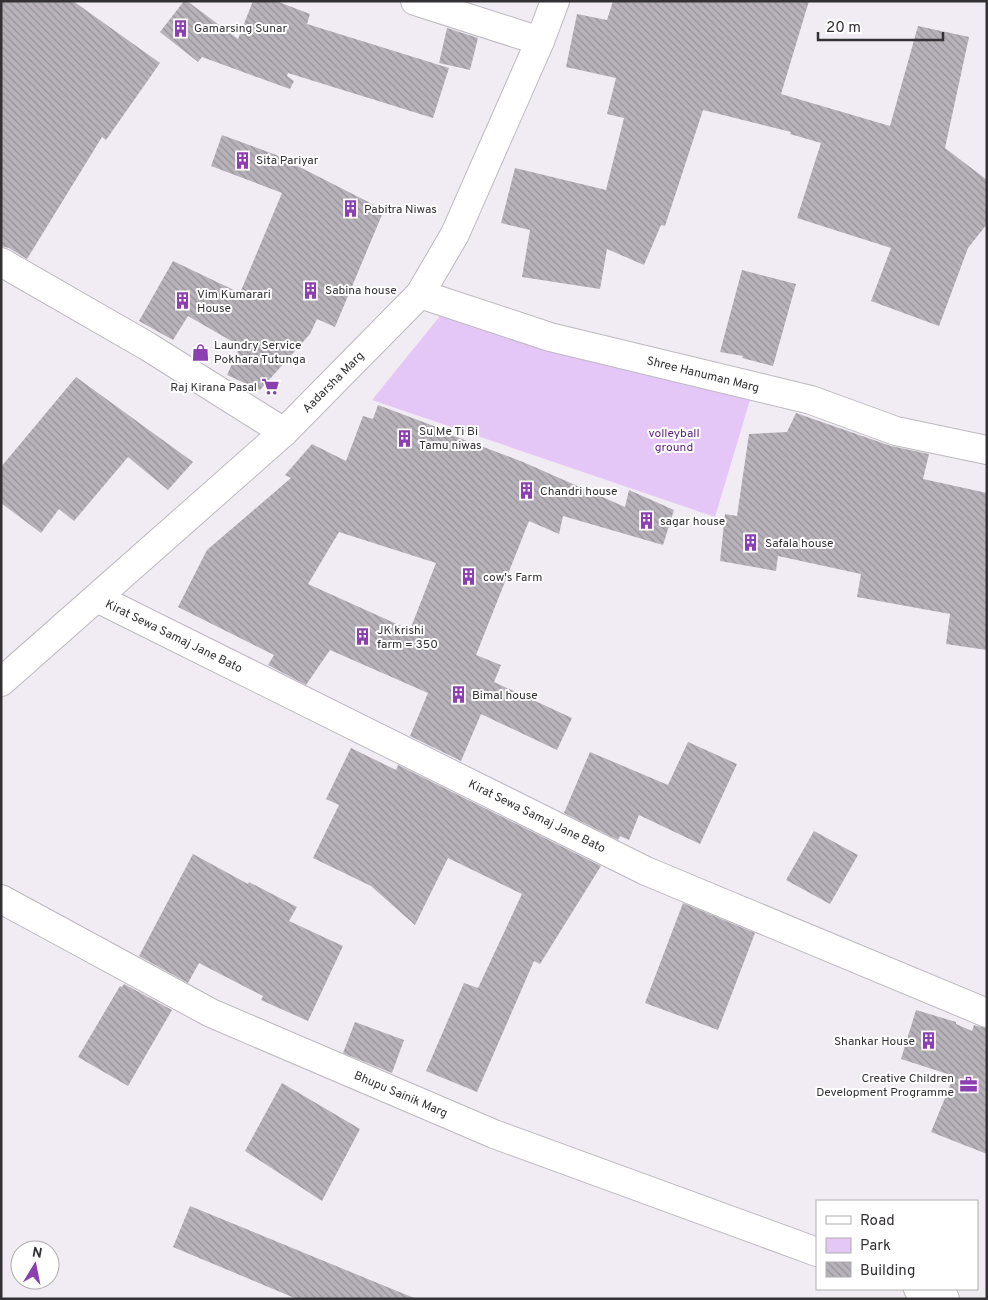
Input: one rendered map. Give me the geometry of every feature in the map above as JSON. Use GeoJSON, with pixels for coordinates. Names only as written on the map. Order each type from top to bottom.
{"type":"FeatureCollection","features":[{"type":"Feature","properties":{"kind":"street"},"geometry":{"type":"LineString","coordinates":[[415,1],[540,41]]}},
{"type":"Feature","properties":{"kind":"street","name":"Aadarsha Marg"},"geometry":{"type":"LineString","coordinates":[[1,682],[284,432],[420,294],[455,234],[540,41],[555,1]]}},
{"type":"Feature","properties":{"kind":"street"},"geometry":{"type":"LineString","coordinates":[[1,262],[147,346],[284,432]]}},
{"type":"Feature","properties":{"kind":"street","name":"Shree Hanuman Marg"},"geometry":{"type":"LineString","coordinates":[[420,294],[550,337],[811,400],[896,431],[987,450]]}},
{"type":"Feature","properties":{"kind":"street","name":"Kirat Sewa Samaj Jane Bato"},"geometry":{"type":"LineString","coordinates":[[97,598],[646,871],[987,1013]]}},
{"type":"Feature","properties":{"kind":"street","name":"Bhupu Sainik Marg"},"geometry":{"type":"LineString","coordinates":[[1,899],[211,1013],[494,1134],[816,1252]]}},
{"type":"Feature","properties":{"kind":"street"},"geometry":{"type":"LineString","coordinates":[[921,1290],[945,1299]]}},
{"type":"Feature","properties":{"kind":"green space","name":"volleyball ground"},"geometry":{"type":"Polygon","coordinates":[[[444,311],[750,400],[715,517],[372,400],[444,311]]]}},
{"type":"Feature","properties":{"kind":"building"},"geometry":{"type":"Polygon","coordinates":[[[1,1],[73,1],[160,63],[106,140],[102,137],[27,259],[9,248],[1,246],[1,1]]]}},
{"type":"Feature","properties":{"kind":"building"},"geometry":{"type":"Polygon","coordinates":[[[184,1],[187,1],[238,39],[253,1],[276,1],[310,14],[307,24],[449,68],[433,118],[288,73],[287,76],[294,81],[290,89],[202,57],[198,62],[160,32],[184,1]]]}},
{"type":"Feature","properties":{"kind":"building"},"geometry":{"type":"Polygon","coordinates":[[[613,1],[809,1],[781,94],[890,126],[918,26],[969,37],[945,148],[987,180],[987,224],[968,248],[939,326],[871,301],[891,248],[797,218],[821,143],[790,134],[791,132],[703,110],[665,226],[661,225],[644,265],[607,249],[600,289],[522,277],[530,230],[501,223],[515,168],[606,190],[624,118],[607,114],[616,78],[566,67],[577,14],[607,20],[613,1]]]}},
{"type":"Feature","properties":{"kind":"building"},"geometry":{"type":"Polygon","coordinates":[[[447,28],[478,38],[470,70],[439,63],[447,28]]]}},
{"type":"Feature","properties":{"kind":"building"},"geometry":{"type":"Polygon","coordinates":[[[222,135],[276,155],[384,210],[335,327],[317,319],[310,334],[260,390],[227,375],[240,346],[188,316],[173,340],[139,321],[173,261],[240,293],[282,193],[211,166],[222,135]]]}},
{"type":"Feature","properties":{"kind":"building"},"geometry":{"type":"Polygon","coordinates":[[[742,270],[796,284],[773,366],[742,358],[743,356],[720,352],[742,270]]]}},
{"type":"Feature","properties":{"kind":"building"},"geometry":{"type":"Polygon","coordinates":[[[76,377],[193,462],[168,490],[128,457],[74,521],[59,509],[41,533],[1,503],[1,467],[76,377]]]}},
{"type":"Feature","properties":{"kind":"building"},"geometry":{"type":"Polygon","coordinates":[[[378,405],[523,462],[625,507],[629,490],[674,510],[663,545],[563,516],[559,534],[529,521],[476,655],[501,665],[494,682],[572,718],[557,750],[481,714],[461,761],[410,736],[428,693],[330,650],[306,685],[268,665],[274,655],[178,607],[207,550],[291,478],[285,475],[312,444],[346,461],[363,416],[373,419],[378,405]],[[339,532],[308,584],[410,630],[436,563],[339,532]]]}},
{"type":"Feature","properties":{"kind":"building"},"geometry":{"type":"Polygon","coordinates":[[[796,413],[891,446],[929,454],[923,479],[987,493],[987,650],[946,644],[950,614],[857,597],[861,574],[778,556],[776,571],[720,561],[725,514],[737,516],[749,434],[787,432],[796,413]]]}},
{"type":"Feature","properties":{"kind":"building"},"geometry":{"type":"Polygon","coordinates":[[[688,742],[737,764],[700,844],[639,815],[629,840],[620,836],[618,840],[564,813],[590,752],[668,785],[688,742]]]}},
{"type":"Feature","properties":{"kind":"building"},"geometry":{"type":"Polygon","coordinates":[[[351,748],[396,770],[398,765],[601,866],[540,964],[534,961],[477,1092],[426,1071],[464,983],[478,988],[522,894],[448,858],[415,925],[371,886],[313,858],[339,805],[326,799],[351,748]]]}},
{"type":"Feature","properties":{"kind":"building"},"geometry":{"type":"Polygon","coordinates":[[[814,831],[858,855],[830,904],[786,880],[814,831]]]}},
{"type":"Feature","properties":{"kind":"building"},"geometry":{"type":"Polygon","coordinates":[[[193,854],[248,884],[249,882],[297,907],[289,921],[343,946],[308,1021],[261,1000],[263,996],[199,963],[188,983],[139,956],[193,854]]]}},
{"type":"Feature","properties":{"kind":"building"},"geometry":{"type":"Polygon","coordinates":[[[683,903],[755,933],[718,1030],[645,1003],[683,903]]]}},
{"type":"Feature","properties":{"kind":"building"},"geometry":{"type":"Polygon","coordinates":[[[124,984],[172,1010],[128,1086],[78,1057],[120,986],[122,987],[124,984]]]}},
{"type":"Feature","properties":{"kind":"building"},"geometry":{"type":"Polygon","coordinates":[[[916,1010],[956,1022],[956,1024],[972,1031],[974,1025],[987,1028],[987,1154],[931,1132],[954,1076],[901,1059],[916,1010]]]}},
{"type":"Feature","properties":{"kind":"building"},"geometry":{"type":"Polygon","coordinates":[[[355,1022],[404,1040],[392,1073],[343,1053],[355,1022]]]}},
{"type":"Feature","properties":{"kind":"building"},"geometry":{"type":"Polygon","coordinates":[[[282,1083],[360,1129],[322,1201],[245,1151],[282,1083]]]}},
{"type":"Feature","properties":{"kind":"building"},"geometry":{"type":"Polygon","coordinates":[[[190,1206],[414,1299],[297,1299],[173,1247],[190,1206]]]}},
{"type":"Feature","properties":{"kind":"place","name":"Gamarsing Sunar"},"geometry":{"type":"Point","coordinates":[180,28]}},
{"type":"Feature","properties":{"kind":"place","name":"Sita Pariyar"},"geometry":{"type":"Point","coordinates":[242,160]}},
{"type":"Feature","properties":{"kind":"place","name":"Pabitra Niwas"},"geometry":{"type":"Point","coordinates":[350,209]}},
{"type":"Feature","properties":{"kind":"place","name":"Sabina house"},"geometry":{"type":"Point","coordinates":[311,290]}},
{"type":"Feature","properties":{"kind":"place","name":"Vim Kumarari House"},"geometry":{"type":"Point","coordinates":[183,301]}},
{"type":"Feature","properties":{"kind":"place","name":"Laundry Service Pokhara Tutunga"},"geometry":{"type":"Point","coordinates":[200,352]}},
{"type":"Feature","properties":{"kind":"place","name":"Raj Kirana Pasal"},"geometry":{"type":"Point","coordinates":[271,387]}},
{"type":"Feature","properties":{"kind":"place","name":"Su Me Ti Bi Tamu niwas"},"geometry":{"type":"Point","coordinates":[405,438]}},
{"type":"Feature","properties":{"kind":"place","name":"Chandri house"},"geometry":{"type":"Point","coordinates":[526,491]}},
{"type":"Feature","properties":{"kind":"place","name":"sagar house"},"geometry":{"type":"Point","coordinates":[646,521]}},
{"type":"Feature","properties":{"kind":"place","name":"Safala house"},"geometry":{"type":"Point","coordinates":[751,543]}},
{"type":"Feature","properties":{"kind":"place","name":"cow's Farm"},"geometry":{"type":"Point","coordinates":[469,577]}},
{"type":"Feature","properties":{"kind":"place","name":"JK krishi farm = 350"},"geometry":{"type":"Point","coordinates":[363,637]}},
{"type":"Feature","properties":{"kind":"place","name":"Bimal house"},"geometry":{"type":"Point","coordinates":[458,695]}},
{"type":"Feature","properties":{"kind":"place","name":"Shankar House"},"geometry":{"type":"Point","coordinates":[929,1041]}},
{"type":"Feature","properties":{"kind":"place","name":"Creative Children Development Programme"},"geometry":{"type":"Point","coordinates":[968,1085]}}]}
